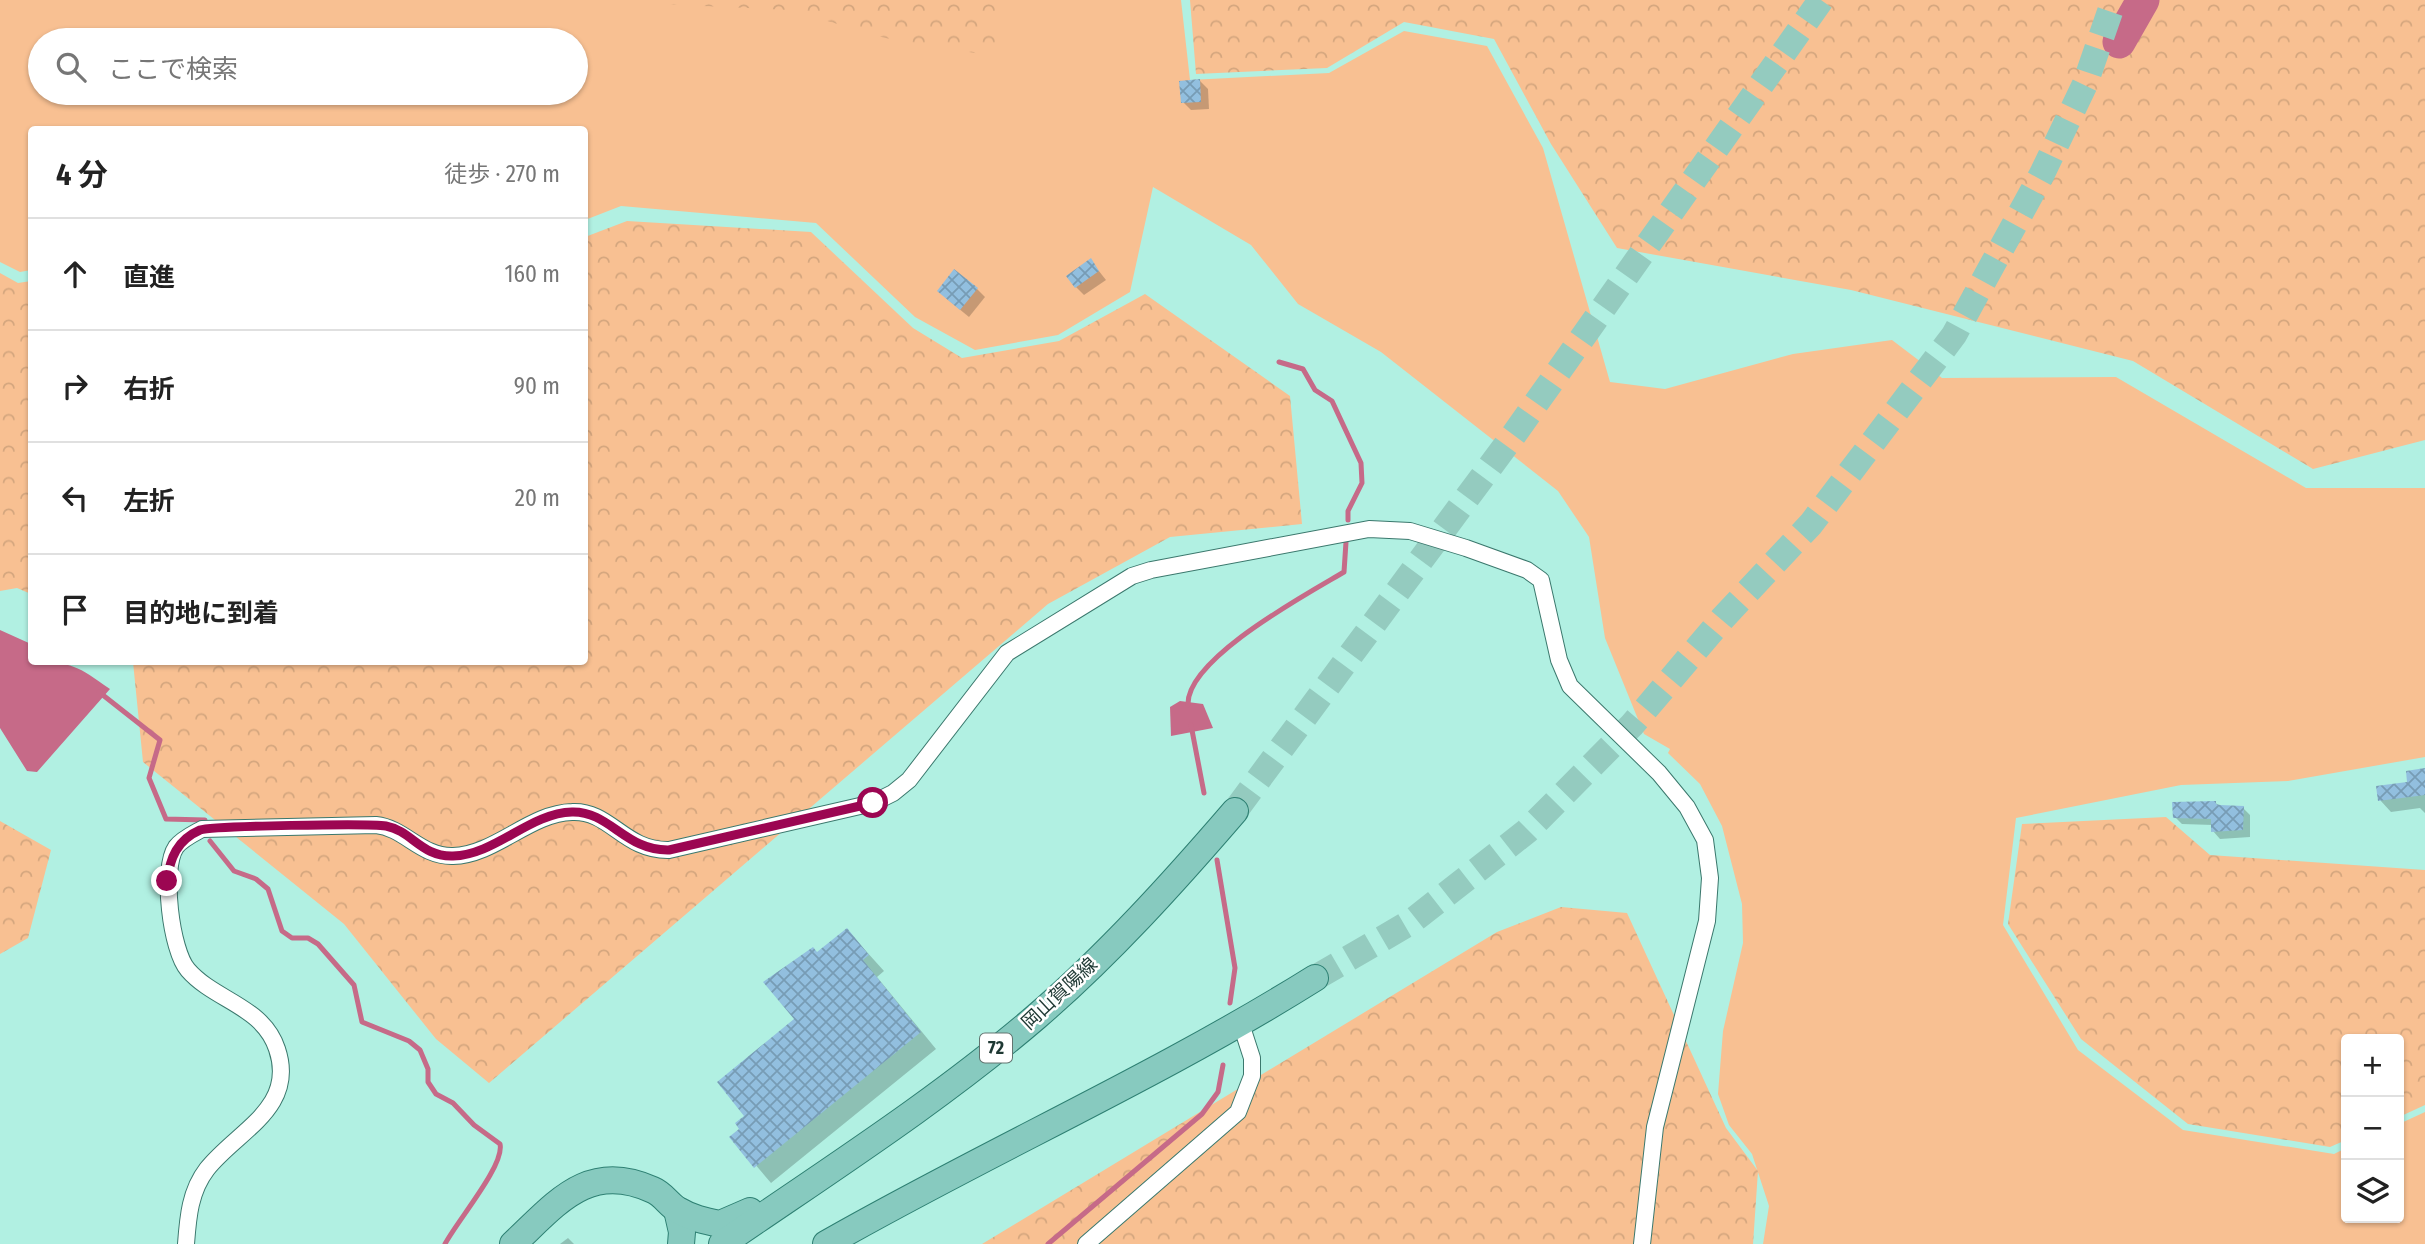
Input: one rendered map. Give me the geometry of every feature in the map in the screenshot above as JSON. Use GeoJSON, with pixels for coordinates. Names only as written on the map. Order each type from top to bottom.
{"type":"FeatureCollection","features":[{"type":"Feature","properties":{"kind":"main road","name":"岡山賀陽線"},"geometry":{"type":"LineString","coordinates":[[722,1244],[939,1094],[1037,1016],[1144,912],[1235,811]]}},
{"type":"Feature","properties":{"kind":"main road"},"geometry":{"type":"LineString","coordinates":[[825,1244],[1241,1024],[1315,978]]}},
{"type":"Feature","properties":{"kind":"main road"},"geometry":{"type":"LineString","coordinates":[[513,1244],[572,1189],[597,1181],[622,1179],[656,1190],[677,1210],[720,1224],[739,1218],[864,1133],[902,1120]]}},
{"type":"Feature","properties":{"kind":"main road"},"geometry":{"type":"LineString","coordinates":[[850,1244],[871,1232],[910,1198]]}},
{"type":"Feature","properties":{"kind":"main road"},"geometry":{"type":"LineString","coordinates":[[677,1210],[682,1231],[681,1244]]}},
{"type":"Feature","properties":{"kind":"street"},"geometry":{"type":"LineString","coordinates":[[186,1244],[190,1207],[197,1185],[208,1168],[274,1104],[281,1070],[278,1050],[269,1030],[255,1016],[193,976],[180,958],[167,881],[176,848],[188,837],[202,829],[376,825],[389,826],[417,846],[436,855],[453,856],[468,853],[546,818],[572,811],[601,819],[649,851],[669,850],[873,803],[909,780],[1007,653],[1132,576],[1164,567],[1369,529],[1410,531],[1527,570],[1541,580],[1559,660],[1570,685],[1659,773],[1687,807],[1704,840],[1710,878],[1707,921],[1655,1127],[1642,1244]]}},
{"type":"Feature","properties":{"kind":"street"},"geometry":{"type":"LineString","coordinates":[[1086,1244],[1238,1112],[1252,1076],[1252,1058],[1241,1024]]}},
{"type":"Feature","properties":{"kind":"green space"},"geometry":{"type":"Polygon","coordinates":[[[0,0],[1181,0],[1190,80],[1329,73],[1404,31],[1487,46],[1543,148],[1610,382],[1665,389],[1793,354],[1892,340],[1942,378],[2116,377],[2306,488],[2425,488],[2425,757],[2288,781],[2181,785],[2016,818],[2003,925],[2078,1050],[2183,1130],[2334,1154],[2341,1150],[2341,1223],[2404,1223],[2404,1122],[2425,1112],[2425,1244],[1763,1244],[1769,1206],[1752,1154],[1729,1125],[1718,1094],[1723,1031],[1743,943],[1742,904],[1722,826],[1700,784],[1668,753],[1670,749],[1644,734],[1605,638],[1589,537],[1558,491],[1381,352],[1298,304],[1251,245],[1153,187],[1130,292],[1058,335],[975,350],[915,317],[816,223],[621,206],[588,219],[588,126],[28,126],[28,271],[20,272],[0,262],[0,0]]]}},
{"type":"Feature","properties":{"kind":"green space"},"geometry":{"type":"Polygon","coordinates":[[[569,0],[996,0],[999,57],[885,38],[790,10],[569,0]]]}},
{"type":"Feature","properties":{"kind":"green space"},"geometry":{"type":"Polygon","coordinates":[[[1190,0],[2425,0],[2425,440],[2313,469],[2133,361],[1851,290],[1617,248],[1551,144],[1494,39],[1404,22],[1327,68],[1196,74],[1190,0]]]}},
{"type":"Feature","properties":{"kind":"green space"},"geometry":{"type":"Polygon","coordinates":[[[627,221],[811,232],[913,328],[962,358],[1059,341],[1145,294],[1290,396],[1302,524],[1170,537],[1048,604],[489,1083],[436,1039],[344,924],[143,762],[133,665],[588,665],[588,236],[627,221]]]}},
{"type":"Feature","properties":{"kind":"green space"},"geometry":{"type":"Polygon","coordinates":[[[0,273],[18,283],[28,281],[28,593],[17,588],[0,591],[0,273]]]}},
{"type":"Feature","properties":{"kind":"green space"},"geometry":{"type":"Polygon","coordinates":[[[2166,817],[2210,855],[2425,870],[2425,1105],[2404,1115],[2404,1034],[2341,1034],[2341,1142],[2330,1147],[2188,1124],[2081,1039],[2008,924],[2022,824],[2166,817]]]}},
{"type":"Feature","properties":{"kind":"green space"},"geometry":{"type":"Polygon","coordinates":[[[0,821],[51,850],[28,938],[0,954],[0,821]]]}},
{"type":"Feature","properties":{"kind":"green space"},"geometry":{"type":"Polygon","coordinates":[[[1561,907],[1627,913],[1726,1128],[1758,1171],[1753,1244],[982,1244],[1497,932],[1561,907]]]}},
{"type":"Feature","properties":{"kind":"shaded area"},"geometry":{"type":"Polygon","coordinates":[[[0,630],[28,643],[28,665],[69,665],[110,689],[37,772],[27,771],[0,728],[0,630]]]}},
{"type":"Feature","properties":{"kind":"shaded area"},"geometry":{"type":"Polygon","coordinates":[[[1180,701],[1203,704],[1213,728],[1171,736],[1170,707],[1180,701]]]}},
{"type":"Feature","properties":{"kind":"building"},"geometry":{"type":"Polygon","coordinates":[[[1200,79],[1201,102],[1181,103],[1179,81],[1200,79]]]}},
{"type":"Feature","properties":{"kind":"building"},"geometry":{"type":"Polygon","coordinates":[[[1091,258],[1099,271],[1075,288],[1066,276],[1091,258]]]}},
{"type":"Feature","properties":{"kind":"building"},"geometry":{"type":"Polygon","coordinates":[[[954,269],[978,288],[960,310],[937,291],[954,269]]]}},
{"type":"Feature","properties":{"kind":"building"},"geometry":{"type":"Polygon","coordinates":[[[2425,768],[2425,795],[2378,801],[2376,786],[2407,782],[2406,771],[2425,768]]]}},
{"type":"Feature","properties":{"kind":"building"},"geometry":{"type":"Polygon","coordinates":[[[2216,801],[2216,804],[2220,805],[2244,806],[2243,830],[2211,832],[2211,819],[2173,818],[2172,802],[2216,801]]]}},
{"type":"Feature","properties":{"kind":"building"},"geometry":{"type":"Polygon","coordinates":[[[847,928],[869,955],[863,960],[921,1032],[754,1168],[729,1137],[739,1129],[735,1123],[744,1116],[717,1082],[794,1019],[763,982],[813,947],[817,952],[847,928]]]}},
{"type":"Feature","properties":{"kind":"waterway"},"geometry":{"type":"LineString","coordinates":[[2119,42],[2143,0]]}},
{"type":"Feature","properties":{"kind":"waterway"},"geometry":{"type":"LineString","coordinates":[[1279,362],[1303,369],[1315,390],[1332,401],[1361,463],[1362,483],[1348,511],[1348,520]]}},
{"type":"Feature","properties":{"kind":"waterway"},"geometry":{"type":"LineString","coordinates":[[1188,705],[1193,687],[1206,668],[1227,649],[1278,612],[1344,572],[1346,542]]}},
{"type":"Feature","properties":{"kind":"waterway"},"geometry":{"type":"LineString","coordinates":[[99,692],[160,740],[149,778],[166,819],[205,820]]}},
{"type":"Feature","properties":{"kind":"waterway"},"geometry":{"type":"LineString","coordinates":[[1191,725],[1204,793]]}},
{"type":"Feature","properties":{"kind":"waterway"},"geometry":{"type":"LineString","coordinates":[[210,841],[234,871],[256,879],[268,889],[282,931],[292,938],[308,938],[318,944],[354,985],[362,1022],[409,1041],[420,1050],[428,1069],[428,1082],[436,1094],[453,1103],[474,1125],[500,1144],[500,1153],[488,1179],[445,1244]]}},
{"type":"Feature","properties":{"kind":"waterway"},"geometry":{"type":"LineString","coordinates":[[1217,860],[1235,968],[1230,1003]]}},
{"type":"Feature","properties":{"kind":"waterway"},"geometry":{"type":"LineString","coordinates":[[1048,1244],[1202,1114],[1218,1092],[1223,1065]]}},
{"type":"Feature","properties":{"kind":"tunnel"},"geometry":{"type":"LineString","coordinates":[[1235,811],[1515,433],[1821,0]]}},
{"type":"Feature","properties":{"kind":"tunnel"},"geometry":{"type":"LineString","coordinates":[[1315,978],[1411,922],[1527,831],[1632,725],[1722,619],[1811,524],[1954,335],[2042,174],[2085,84],[2114,0]]}},
{"type":"Feature","properties":{"kind":"route"},"geometry":{"type":"LineString","coordinates":[[167,881],[176,848],[202,829],[389,826],[417,846],[436,855],[453,856],[468,853],[546,818],[572,811],[601,819],[649,851],[705,844],[873,803]]}}]}
